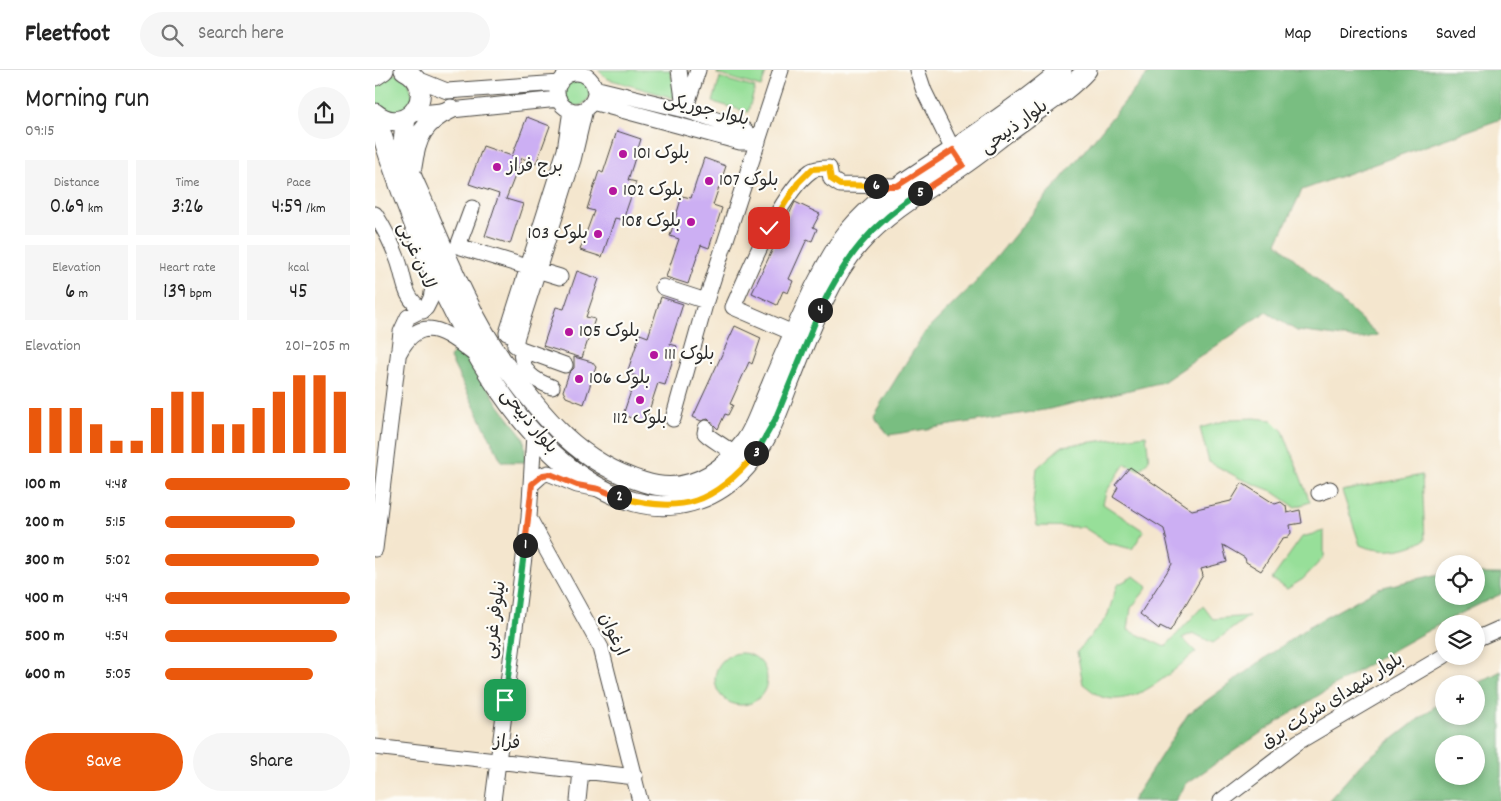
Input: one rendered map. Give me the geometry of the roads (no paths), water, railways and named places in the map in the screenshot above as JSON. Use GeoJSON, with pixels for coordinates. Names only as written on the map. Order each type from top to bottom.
{"type":"FeatureCollection","features":[{"type":"Feature","properties":{"kind":"main road"},"geometry":{"type":"LineString","coordinates":[[375,76],[384,70]]}},
{"type":"Feature","properties":{"kind":"main road","name":"بلوار ذبیحی"},"geometry":{"type":"LineString","coordinates":[[375,113],[391,165],[435,273],[479,357],[534,434],[557,458],[599,489],[648,505],[683,505],[714,492],[739,473],[760,449],[771,428],[834,280],[857,245],[880,223],[1062,70]]}},
{"type":"Feature","properties":{"kind":"main road","name":"بلوار ذبیحی"},"geometry":{"type":"LineString","coordinates":[[409,74],[421,92],[420,100],[409,116],[403,145],[411,173],[453,270],[479,322],[503,362],[549,423],[569,442],[599,463],[628,478],[665,488],[677,488],[704,479],[733,455],[747,440],[793,333],[823,271],[844,236],[864,214],[897,186],[958,158],[1053,100],[1087,70]]}},
{"type":"Feature","properties":{"kind":"main road"},"geometry":{"type":"LineString","coordinates":[[411,173],[414,151],[423,131],[435,116],[451,109]]}},
{"type":"Feature","properties":{"kind":"main road"},"geometry":{"type":"LineString","coordinates":[[375,113],[387,120],[409,116]]}},
{"type":"Feature","properties":{"kind":"street"},"geometry":{"type":"LineString","coordinates":[[679,70],[685,110]]}},
{"type":"Feature","properties":{"kind":"street"},"geometry":{"type":"LineString","coordinates":[[685,110],[698,70]]}},
{"type":"Feature","properties":{"kind":"street"},"geometry":{"type":"LineString","coordinates":[[673,419],[706,301],[781,70]]}},
{"type":"Feature","properties":{"kind":"street"},"geometry":{"type":"LineString","coordinates":[[917,70],[924,91],[958,158]]}},
{"type":"Feature","properties":{"kind":"street"},"geometry":{"type":"LineString","coordinates":[[409,74],[447,91],[560,83],[582,87]]}},
{"type":"Feature","properties":{"kind":"street"},"geometry":{"type":"LineString","coordinates":[[559,99],[560,83]]}},
{"type":"Feature","properties":{"kind":"street"},"geometry":{"type":"LineString","coordinates":[[409,116],[451,109],[559,99],[582,87]]}},
{"type":"Feature","properties":{"kind":"street"},"geometry":{"type":"LineString","coordinates":[[565,365],[519,343],[507,333],[534,269],[582,87]]}},
{"type":"Feature","properties":{"kind":"street","name":"بلوار جوریکی"},"geometry":{"type":"LineString","coordinates":[[582,87],[685,110],[743,128],[758,142]]}},
{"type":"Feature","properties":{"kind":"street","name":"بلوار جوریکی"},"geometry":{"type":"LineString","coordinates":[[582,87],[740,142],[758,142]]}},
{"type":"Feature","properties":{"kind":"street"},"geometry":{"type":"LineString","coordinates":[[793,333],[733,308],[769,228],[798,183],[812,169],[829,168],[831,179],[840,185],[897,186]]}},
{"type":"Feature","properties":{"kind":"street"},"geometry":{"type":"LineString","coordinates":[[472,208],[458,246],[560,277]]}},
{"type":"Feature","properties":{"kind":"street","name":"لادن غربی"},"geometry":{"type":"LineString","coordinates":[[375,214],[398,261],[404,287],[410,300],[423,311]]}},
{"type":"Feature","properties":{"kind":"street"},"geometry":{"type":"LineString","coordinates":[[401,332],[408,317],[423,311],[431,298],[435,273]]}},
{"type":"Feature","properties":{"kind":"street"},"geometry":{"type":"LineString","coordinates":[[375,549],[401,332],[404,287]]}},
{"type":"Feature","properties":{"kind":"street"},"geometry":{"type":"LineString","coordinates":[[663,287],[706,301]]}},
{"type":"Feature","properties":{"kind":"street"},"geometry":{"type":"LineString","coordinates":[[397,357],[405,341],[418,331],[433,328],[441,330],[479,357]]}},
{"type":"Feature","properties":{"kind":"street"},"geometry":{"type":"LineString","coordinates":[[519,343],[521,360],[530,376],[534,380],[553,387]]}},
{"type":"Feature","properties":{"kind":"street"},"geometry":{"type":"LineString","coordinates":[[706,428],[705,433],[710,438],[725,446],[733,455]]}},
{"type":"Feature","properties":{"kind":"street","name":"نیلوفر غربی"},"geometry":{"type":"LineString","coordinates":[[493,801],[529,518],[534,434]]}},
{"type":"Feature","properties":{"kind":"street"},"geometry":{"type":"LineString","coordinates":[[532,484],[548,473],[577,485],[599,489]]}},
{"type":"Feature","properties":{"kind":"street","name":"ارغوان"},"geometry":{"type":"LineString","coordinates":[[529,518],[601,648],[640,801]]}},
{"type":"Feature","properties":{"kind":"street"},"geometry":{"type":"LineString","coordinates":[[1485,635],[1501,628]]}},
{"type":"Feature","properties":{"kind":"street","name":"بلوار شهدای شرکت برق"},"geometry":{"type":"LineString","coordinates":[[1221,801],[1297,742],[1435,661]]}},
{"type":"Feature","properties":{"kind":"street","name":"فراز"},"geometry":{"type":"LineString","coordinates":[[375,748],[635,777]]}},
{"type":"Feature","properties":{"kind":"street"},"geometry":{"type":"LineString","coordinates":[[578,801],[581,771]]}},
{"type":"Feature","properties":{"kind":"place","name":"بلوک 101"},"geometry":{"type":"Point","coordinates":[623,154]}},
{"type":"Feature","properties":{"kind":"place","name":"برج فراز"},"geometry":{"type":"Point","coordinates":[497,167]}},
{"type":"Feature","properties":{"kind":"place","name":"بلوک 107"},"geometry":{"type":"Point","coordinates":[709,181]}},
{"type":"Feature","properties":{"kind":"place","name":"بلوک 102"},"geometry":{"type":"Point","coordinates":[613,191]}},
{"type":"Feature","properties":{"kind":"place","name":"بلوک 108"},"geometry":{"type":"Point","coordinates":[691,222]}},
{"type":"Feature","properties":{"kind":"place","name":"بلوک 103"},"geometry":{"type":"Point","coordinates":[598,234]}},
{"type":"Feature","properties":{"kind":"place","name":"بلوک 105"},"geometry":{"type":"Point","coordinates":[569,332]}},
{"type":"Feature","properties":{"kind":"place","name":"بلوک 111"},"geometry":{"type":"Point","coordinates":[654,355]}},
{"type":"Feature","properties":{"kind":"place","name":"بلوک 106"},"geometry":{"type":"Point","coordinates":[579,379]}},
{"type":"Feature","properties":{"kind":"place","name":"بلوک 112"},"geometry":{"type":"Point","coordinates":[640,400]}}]}
